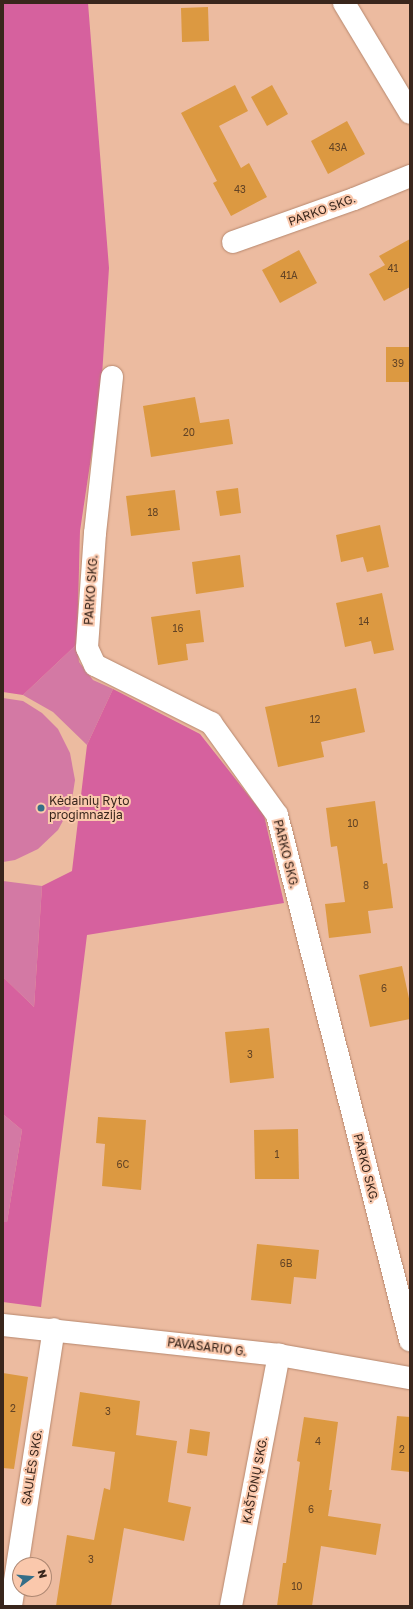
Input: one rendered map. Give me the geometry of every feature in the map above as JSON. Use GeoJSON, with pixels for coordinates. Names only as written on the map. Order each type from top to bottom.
{"type":"FeatureCollection","features":[{"type":"Feature","properties":{"kind":"street"},"geometry":{"type":"LineString","coordinates":[[344,3],[410,113]]}},
{"type":"Feature","properties":{"kind":"street","name":"PARKO SKG."},"geometry":{"type":"LineString","coordinates":[[233,242],[354,199],[410,176]]}},
{"type":"Feature","properties":{"kind":"street","name":"PARKO SKG."},"geometry":{"type":"LineString","coordinates":[[112,378],[95,533],[87,648],[95,665],[211,723],[277,815],[410,1340]]}},
{"type":"Feature","properties":{"kind":"street","name":"PAVASARIO G."},"geometry":{"type":"LineString","coordinates":[[3,1324],[279,1355],[410,1378]]}},
{"type":"Feature","properties":{"kind":"street","name":"SAULĖS SKG."},"geometry":{"type":"LineString","coordinates":[[11,1606],[54,1329]]}},
{"type":"Feature","properties":{"kind":"street","name":"KAŠTONŲ SKG."},"geometry":{"type":"LineString","coordinates":[[231,1606],[279,1355]]}},
{"type":"Feature","properties":{"kind":"shaded area"},"geometry":{"type":"Polygon","coordinates":[[[3,3],[88,3],[109,268],[101,391],[80,531],[77,644],[23,695],[3,692],[3,3]]]}},
{"type":"Feature","properties":{"kind":"shaded area"},"geometry":{"type":"Polygon","coordinates":[[[77,644],[79,662],[93,680],[113,689],[87,745],[53,712],[23,695],[77,644]]]}},
{"type":"Feature","properties":{"kind":"shaded area"},"geometry":{"type":"Polygon","coordinates":[[[113,689],[200,734],[264,815],[284,903],[87,935],[41,1307],[3,1302],[3,1222],[7,1222],[22,1130],[4,1115],[3,1108],[3,977],[34,1007],[42,886],[72,871],[87,745],[113,689]]]}},
{"type":"Feature","properties":{"kind":"shaded area","name":"Kėdainių Ryto progimnazija"},"geometry":{"type":"Polygon","coordinates":[[[3,698],[23,701],[42,713],[58,729],[70,753],[75,780],[71,806],[58,830],[38,849],[15,860],[3,862],[3,698]]]}},
{"type":"Feature","properties":{"kind":"shaded area"},"geometry":{"type":"Polygon","coordinates":[[[3,881],[42,886],[34,1007],[3,977],[3,881]]]}},
{"type":"Feature","properties":{"kind":"shaded area"},"geometry":{"type":"Polygon","coordinates":[[[3,1108],[4,1115],[22,1130],[7,1222],[3,1222],[3,1108]]]}},
{"type":"Feature","properties":{"kind":"building"},"geometry":{"type":"Polygon","coordinates":[[[208,7],[209,41],[182,42],[181,8],[208,7]]]}},
{"type":"Feature","properties":{"kind":"building"},"geometry":{"type":"Polygon","coordinates":[[[235,85],[248,111],[219,126],[241,168],[249,163],[267,197],[231,216],[213,183],[217,181],[181,113],[235,85]]]}},
{"type":"Feature","properties":{"kind":"building"},"geometry":{"type":"Polygon","coordinates":[[[272,85],[288,114],[267,126],[251,97],[272,85]]]}},
{"type":"Feature","properties":{"kind":"building"},"geometry":{"type":"Polygon","coordinates":[[[347,121],[365,154],[328,174],[311,141],[347,121]]]}},
{"type":"Feature","properties":{"kind":"building"},"geometry":{"type":"Polygon","coordinates":[[[410,239],[410,287],[384,301],[369,274],[385,265],[379,256],[410,239]]]}},
{"type":"Feature","properties":{"kind":"building"},"geometry":{"type":"Polygon","coordinates":[[[299,250],[317,283],[280,303],[262,270],[299,250]]]}},
{"type":"Feature","properties":{"kind":"building"},"geometry":{"type":"Polygon","coordinates":[[[386,347],[410,347],[410,382],[386,382],[386,347]]]}},
{"type":"Feature","properties":{"kind":"building"},"geometry":{"type":"Polygon","coordinates":[[[195,397],[200,423],[229,419],[233,444],[151,457],[143,406],[195,397]]]}},
{"type":"Feature","properties":{"kind":"building"},"geometry":{"type":"Polygon","coordinates":[[[238,488],[241,513],[220,516],[216,491],[238,488]]]}},
{"type":"Feature","properties":{"kind":"building"},"geometry":{"type":"Polygon","coordinates":[[[175,490],[180,530],[131,536],[126,496],[175,490]]]}},
{"type":"Feature","properties":{"kind":"building"},"geometry":{"type":"Polygon","coordinates":[[[380,525],[389,567],[367,572],[363,557],[341,562],[336,535],[380,525]]]}},
{"type":"Feature","properties":{"kind":"building"},"geometry":{"type":"Polygon","coordinates":[[[240,555],[244,587],[196,594],[192,562],[240,555]]]}},
{"type":"Feature","properties":{"kind":"building"},"geometry":{"type":"Polygon","coordinates":[[[382,593],[394,650],[374,654],[371,641],[345,647],[336,603],[382,593]]]}},
{"type":"Feature","properties":{"kind":"building"},"geometry":{"type":"Polygon","coordinates":[[[200,610],[204,642],[186,644],[188,660],[158,665],[151,617],[200,610]]]}},
{"type":"Feature","properties":{"kind":"building"},"geometry":{"type":"Polygon","coordinates":[[[356,688],[365,732],[321,742],[324,757],[278,767],[265,707],[356,688]]]}},
{"type":"Feature","properties":{"kind":"building"},"geometry":{"type":"Polygon","coordinates":[[[375,801],[383,864],[387,863],[393,908],[368,911],[371,933],[329,938],[325,904],[345,902],[337,846],[331,847],[326,808],[375,801]]]}},
{"type":"Feature","properties":{"kind":"building"},"geometry":{"type":"Polygon","coordinates":[[[402,966],[410,1003],[410,1019],[370,1027],[359,975],[402,966]]]}},
{"type":"Feature","properties":{"kind":"building"},"geometry":{"type":"Polygon","coordinates":[[[269,1028],[274,1078],[230,1083],[225,1032],[269,1028]]]}},
{"type":"Feature","properties":{"kind":"building"},"geometry":{"type":"Polygon","coordinates":[[[98,1117],[146,1120],[141,1190],[102,1186],[105,1144],[96,1143],[98,1117]]]}},
{"type":"Feature","properties":{"kind":"building"},"geometry":{"type":"Polygon","coordinates":[[[298,1129],[299,1179],[255,1179],[254,1130],[298,1129]]]}},
{"type":"Feature","properties":{"kind":"building"},"geometry":{"type":"Polygon","coordinates":[[[257,1244],[319,1250],[316,1279],[294,1277],[291,1304],[251,1300],[257,1244]]]}},
{"type":"Feature","properties":{"kind":"building"},"geometry":{"type":"Polygon","coordinates":[[[3,1373],[28,1377],[14,1469],[3,1468],[3,1373]]]}},
{"type":"Feature","properties":{"kind":"building"},"geometry":{"type":"Polygon","coordinates":[[[80,1392],[140,1401],[136,1435],[177,1441],[168,1502],[191,1507],[184,1541],[124,1528],[111,1606],[56,1606],[67,1535],[94,1540],[104,1488],[110,1490],[115,1452],[72,1446],[80,1392]]]}},
{"type":"Feature","properties":{"kind":"building"},"geometry":{"type":"Polygon","coordinates":[[[397,1416],[410,1417],[410,1472],[391,1470],[397,1416]]]}},
{"type":"Feature","properties":{"kind":"building"},"geometry":{"type":"Polygon","coordinates":[[[304,1417],[338,1422],[329,1490],[332,1490],[328,1516],[381,1524],[376,1555],[321,1546],[312,1606],[277,1606],[283,1563],[286,1563],[300,1462],[297,1461],[304,1417]]]}},
{"type":"Feature","properties":{"kind":"building"},"geometry":{"type":"Polygon","coordinates":[[[190,1429],[210,1432],[207,1456],[187,1453],[190,1429]]]}},
{"type":"Feature","properties":{"kind":"place","name":"Kėdainių Ryto progimnazija"},"geometry":{"type":"Point","coordinates":[41,808]}}]}
